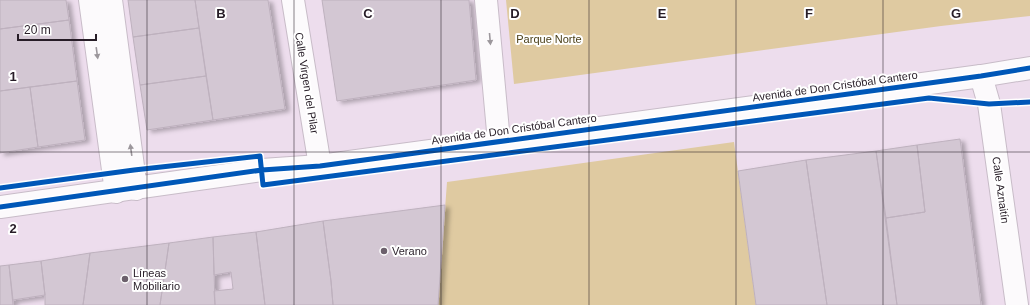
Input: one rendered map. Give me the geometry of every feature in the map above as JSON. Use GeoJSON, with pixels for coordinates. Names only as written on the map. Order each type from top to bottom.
{"type":"FeatureCollection","features":[{"type":"Feature","properties":{"kind":"main road"},"geometry":{"type":"LineString","coordinates":[[90,0],[126,190]]}},
{"type":"Feature","properties":{"kind":"main road"},"geometry":{"type":"LineString","coordinates":[[111,0],[126,190]]}},
{"type":"Feature","properties":{"kind":"main road","name":"Calle Virgen del Pilar"},"geometry":{"type":"LineString","coordinates":[[293,0],[320,166]]}},
{"type":"Feature","properties":{"kind":"main road"},"geometry":{"type":"LineString","coordinates":[[486,0],[499,142]]}},
{"type":"Feature","properties":{"kind":"main road","name":"Avenida de Don Cristóbal Cantero"},"geometry":{"type":"LineString","coordinates":[[0,207],[262,170],[320,166],[499,142],[1030,68]]}},
{"type":"Feature","properties":{"kind":"main road","name":"Calle Aznaitín"},"geometry":{"type":"LineString","coordinates":[[981,76],[989,104],[1017,305]]}},
{"type":"Feature","properties":{"kind":"green space","name":"Parque Norte"},"geometry":{"type":"Polygon","coordinates":[[[506,0],[1030,0],[1030,16],[941,26],[514,84],[506,0]]]}},
{"type":"Feature","properties":{"kind":"green space"},"geometry":{"type":"Polygon","coordinates":[[[734,142],[756,305],[438,305],[447,182],[734,142]]]}},
{"type":"Feature","properties":{"kind":"building"},"geometry":{"type":"Polygon","coordinates":[[[0,0],[66,0],[69,20],[0,29],[0,0]]]}},
{"type":"Feature","properties":{"kind":"building"},"geometry":{"type":"Polygon","coordinates":[[[128,0],[195,0],[199,28],[133,37],[128,0]]]}},
{"type":"Feature","properties":{"kind":"building"},"geometry":{"type":"Polygon","coordinates":[[[195,0],[268,0],[285,109],[213,120],[195,0]]]}},
{"type":"Feature","properties":{"kind":"building"},"geometry":{"type":"Polygon","coordinates":[[[322,0],[469,0],[476,80],[337,101],[322,0]]]}},
{"type":"Feature","properties":{"kind":"building"},"geometry":{"type":"Polygon","coordinates":[[[69,20],[77,81],[0,91],[0,29],[69,20]]]}},
{"type":"Feature","properties":{"kind":"building"},"geometry":{"type":"Polygon","coordinates":[[[199,28],[206,76],[140,85],[133,37],[199,28]]]}},
{"type":"Feature","properties":{"kind":"building"},"geometry":{"type":"Polygon","coordinates":[[[206,76],[213,120],[147,130],[140,85],[206,76]]]}},
{"type":"Feature","properties":{"kind":"building"},"geometry":{"type":"Polygon","coordinates":[[[77,81],[85,140],[38,147],[30,87],[77,81]]]}},
{"type":"Feature","properties":{"kind":"building"},"geometry":{"type":"Polygon","coordinates":[[[30,87],[38,147],[0,153],[0,91],[30,87]]]}},
{"type":"Feature","properties":{"kind":"building"},"geometry":{"type":"Polygon","coordinates":[[[960,139],[981,305],[897,305],[886,218],[925,212],[917,145],[960,139]]]}},
{"type":"Feature","properties":{"kind":"building"},"geometry":{"type":"Polygon","coordinates":[[[917,145],[925,212],[886,218],[876,151],[917,145]]]}},
{"type":"Feature","properties":{"kind":"building"},"geometry":{"type":"Polygon","coordinates":[[[876,151],[897,305],[827,305],[806,160],[876,151]]]}},
{"type":"Feature","properties":{"kind":"building"},"geometry":{"type":"Polygon","coordinates":[[[806,160],[827,305],[756,305],[738,171],[806,160]]]}},
{"type":"Feature","properties":{"kind":"building","name":"Verano"},"geometry":{"type":"Polygon","coordinates":[[[445,205],[438,305],[333,305],[323,221],[445,205]]]}},
{"type":"Feature","properties":{"kind":"building"},"geometry":{"type":"Polygon","coordinates":[[[323,221],[333,305],[265,305],[256,232],[323,221]]]}},
{"type":"Feature","properties":{"kind":"building"},"geometry":{"type":"Polygon","coordinates":[[[256,232],[265,305],[215,305],[214,291],[233,289],[231,272],[214,275],[213,237],[256,232]]]}},
{"type":"Feature","properties":{"kind":"building"},"geometry":{"type":"Polygon","coordinates":[[[213,237],[215,305],[160,305],[169,243],[213,237]]]}},
{"type":"Feature","properties":{"kind":"building","name":"Líneas Mobiliario"},"geometry":{"type":"Polygon","coordinates":[[[169,243],[160,305],[83,305],[90,253],[169,243]]]}},
{"type":"Feature","properties":{"kind":"building"},"geometry":{"type":"Polygon","coordinates":[[[90,253],[83,305],[45,305],[41,261],[90,253]]]}},
{"type":"Feature","properties":{"kind":"building"},"geometry":{"type":"Polygon","coordinates":[[[41,261],[45,295],[13,300],[9,265],[41,261]]]}},
{"type":"Feature","properties":{"kind":"building"},"geometry":{"type":"Polygon","coordinates":[[[9,265],[13,305],[0,305],[0,266],[9,265]]]}},
{"type":"Feature","properties":{"kind":"cycle path"},"geometry":{"type":"LineString","coordinates":[[0,207],[262,170],[320,166],[981,76],[1030,68]]}},
{"type":"Feature","properties":{"kind":"cycle path"},"geometry":{"type":"LineString","coordinates":[[0,188],[134,170],[260,156],[263,185],[929,98],[989,104],[1030,102]]}},
{"type":"Feature","properties":{"kind":"place","name":"Verano"},"geometry":{"type":"Point","coordinates":[384,251]}},
{"type":"Feature","properties":{"kind":"place","name":"Líneas Mobiliario"},"geometry":{"type":"Point","coordinates":[125,279]}}]}
